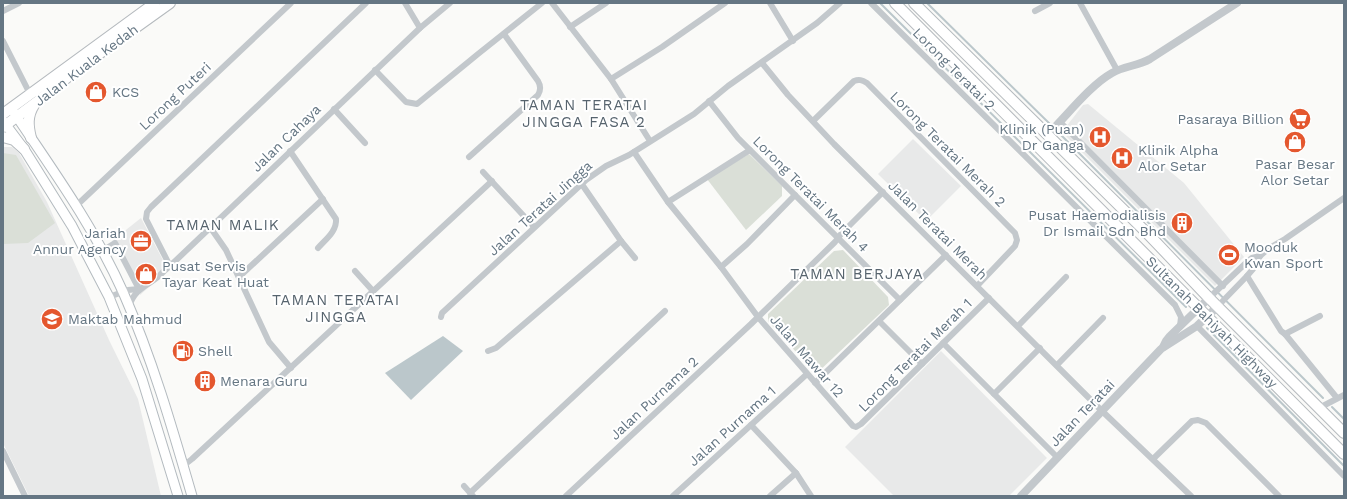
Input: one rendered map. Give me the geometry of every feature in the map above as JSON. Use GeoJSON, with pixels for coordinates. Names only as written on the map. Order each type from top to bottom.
{"type":"FeatureCollection","features":[{"type":"Feature","properties":{"kind":"main road","name":"Jalan Kuala Kedah"},"geometry":{"type":"LineString","coordinates":[[6,109],[30,94],[155,3]]}},
{"type":"Feature","properties":{"kind":"main road","name":"Jalan Kuala Kedah"},"geometry":{"type":"LineString","coordinates":[[4,124],[17,117],[76,71],[170,3]]}},
{"type":"Feature","properties":{"kind":"main road","name":"Sultanah Bahiyah Highway"},"geometry":{"type":"LineString","coordinates":[[895,3],[1344,454]]}},
{"type":"Feature","properties":{"kind":"main road","name":"Sultanah Bahiyah Highway"},"geometry":{"type":"LineString","coordinates":[[914,3],[1054,128],[1148,234],[1220,304],[1344,433]]}},
{"type":"Feature","properties":{"kind":"main road"},"geometry":{"type":"LineString","coordinates":[[31,138],[28,122],[33,107],[38,101]]}},
{"type":"Feature","properties":{"kind":"main road"},"geometry":{"type":"LineString","coordinates":[[6,109],[17,117],[76,206],[102,251],[122,291],[129,306],[166,407],[192,496]]}},
{"type":"Feature","properties":{"kind":"main road"},"geometry":{"type":"LineString","coordinates":[[4,124],[24,149],[80,240],[109,297],[142,380],[178,496]]}},
{"type":"Feature","properties":{"kind":"main road"},"geometry":{"type":"LineString","coordinates":[[3,137],[14,140],[24,149]]}},
{"type":"Feature","properties":{"kind":"street"},"geometry":{"type":"LineString","coordinates":[[3,10],[19,3]]}},
{"type":"Feature","properties":{"kind":"street","name":"Lorong Puteri"},"geometry":{"type":"LineString","coordinates":[[76,206],[291,3]]}},
{"type":"Feature","properties":{"kind":"street"},"geometry":{"type":"LineString","coordinates":[[170,266],[146,219],[147,212],[366,3]]}},
{"type":"Feature","properties":{"kind":"street"},"geometry":{"type":"LineString","coordinates":[[405,3],[420,28]]}},
{"type":"Feature","properties":{"kind":"street","name":"Jalan Cahaya"},"geometry":{"type":"LineString","coordinates":[[129,306],[139,289],[170,266],[375,70],[420,28],[450,3]]}},
{"type":"Feature","properties":{"kind":"street"},"geometry":{"type":"LineString","coordinates":[[375,70],[406,102],[417,104],[542,3]]}},
{"type":"Feature","properties":{"kind":"street"},"geometry":{"type":"LineString","coordinates":[[552,3],[611,79],[650,142]]}},
{"type":"Feature","properties":{"kind":"street"},"geometry":{"type":"LineString","coordinates":[[570,26],[606,3]]}},
{"type":"Feature","properties":{"kind":"street"},"geometry":{"type":"LineString","coordinates":[[611,79],[662,47],[725,3]]}},
{"type":"Feature","properties":{"kind":"street"},"geometry":{"type":"LineString","coordinates":[[770,3],[793,41]]}},
{"type":"Feature","properties":{"kind":"street","name":"Jalan Teratai Jingga"},"geometry":{"type":"LineString","coordinates":[[441,317],[442,313],[581,183],[606,166],[634,152],[694,114],[709,101],[817,23],[840,3]]}},
{"type":"Feature","properties":{"kind":"street","name":"Lorong Teratai 2"},"geometry":{"type":"LineString","coordinates":[[871,3],[1178,308],[1181,317],[1180,326]]}},
{"type":"Feature","properties":{"kind":"street"},"geometry":{"type":"LineString","coordinates":[[1035,11],[1050,3]]}},
{"type":"Feature","properties":{"kind":"street"},"geometry":{"type":"LineString","coordinates":[[1080,3],[1118,70]]}},
{"type":"Feature","properties":{"kind":"street"},"geometry":{"type":"LineString","coordinates":[[1221,287],[1054,128],[1106,76],[1125,67],[1150,60],[1237,3]]}},
{"type":"Feature","properties":{"kind":"street"},"geometry":{"type":"LineString","coordinates":[[469,157],[538,95],[540,91],[538,81],[504,34]]}},
{"type":"Feature","properties":{"kind":"street"},"geometry":{"type":"LineString","coordinates":[[3,42],[30,94]]}},
{"type":"Feature","properties":{"kind":"street","name":"Jalan Teratai Merah"},"geometry":{"type":"LineString","coordinates":[[762,63],[788,95],[812,121],[1102,411],[1191,496]]}},
{"type":"Feature","properties":{"kind":"street","name":"Lorong Teratai Merah 2"},"geometry":{"type":"LineString","coordinates":[[812,121],[854,81],[858,79],[867,83],[1015,233],[1017,240],[1015,246],[977,286]]}},
{"type":"Feature","properties":{"kind":"street","name":"Lorong Teratai Merah 4"},"geometry":{"type":"LineString","coordinates":[[709,101],[729,128],[750,150],[900,300]]}},
{"type":"Feature","properties":{"kind":"street"},"geometry":{"type":"LineString","coordinates":[[334,109],[364,143]]}},
{"type":"Feature","properties":{"kind":"street"},"geometry":{"type":"LineString","coordinates":[[668,202],[750,150]]}},
{"type":"Feature","properties":{"kind":"street"},"geometry":{"type":"LineString","coordinates":[[290,151],[336,219],[337,225],[335,230],[318,248]]}},
{"type":"Feature","properties":{"kind":"street","name":"Jalan Mawar 12"},"geometry":{"type":"LineString","coordinates":[[634,152],[668,202],[721,267],[758,317],[851,425],[856,427]]}},
{"type":"Feature","properties":{"kind":"street"},"geometry":{"type":"LineString","coordinates":[[483,172],[534,227]]}},
{"type":"Feature","properties":{"kind":"street"},"geometry":{"type":"LineString","coordinates":[[183,466],[492,182]]}},
{"type":"Feature","properties":{"kind":"street"},"geometry":{"type":"LineString","coordinates":[[581,183],[621,241],[635,258]]}},
{"type":"Feature","properties":{"kind":"street","name":"Jalan Purnama 2"},"geometry":{"type":"LineString","coordinates":[[566,496],[758,317],[883,192]]}},
{"type":"Feature","properties":{"kind":"street"},"geometry":{"type":"LineString","coordinates":[[721,267],[747,244],[795,196]]}},
{"type":"Feature","properties":{"kind":"street"},"geometry":{"type":"LineString","coordinates":[[1220,304],[1247,276],[1253,269],[1260,256],[1268,249],[1344,198]]}},
{"type":"Feature","properties":{"kind":"street"},"geometry":{"type":"LineString","coordinates":[[239,277],[323,199]]}},
{"type":"Feature","properties":{"kind":"street"},"geometry":{"type":"LineString","coordinates":[[210,227],[226,250],[270,345],[291,368]]}},
{"type":"Feature","properties":{"kind":"street"},"geometry":{"type":"LineString","coordinates":[[488,351],[496,348],[621,241]]}},
{"type":"Feature","properties":{"kind":"street"},"geometry":{"type":"LineString","coordinates":[[102,251],[115,243],[139,289]]}},
{"type":"Feature","properties":{"kind":"street"},"geometry":{"type":"LineString","coordinates":[[815,383],[946,255]]}},
{"type":"Feature","properties":{"kind":"street"},"geometry":{"type":"LineString","coordinates":[[1211,296],[1248,261],[1252,258],[1260,256]]}},
{"type":"Feature","properties":{"kind":"street"},"geometry":{"type":"LineString","coordinates":[[355,271],[373,291]]}},
{"type":"Feature","properties":{"kind":"street"},"geometry":{"type":"LineString","coordinates":[[1247,276],[1281,331],[1337,398]]}},
{"type":"Feature","properties":{"kind":"street"},"geometry":{"type":"LineString","coordinates":[[1018,326],[1066,277]]}},
{"type":"Feature","properties":{"kind":"street","name":"Jalan Cahaya"},"geometry":{"type":"LineString","coordinates":[[109,297],[122,291],[139,289]]}},
{"type":"Feature","properties":{"kind":"street","name":"Jalan Teratai"},"geometry":{"type":"LineString","coordinates":[[1021,496],[1161,349],[1166,341],[1180,326],[1211,296]]}},
{"type":"Feature","properties":{"kind":"street","name":"Lorong Teratai Merah 1"},"geometry":{"type":"LineString","coordinates":[[856,427],[862,424],[989,298]]}},
{"type":"Feature","properties":{"kind":"street","name":"Jalan Teratai"},"geometry":{"type":"LineString","coordinates":[[1161,349],[1197,326],[1220,304]]}},
{"type":"Feature","properties":{"kind":"street"},"geometry":{"type":"LineString","coordinates":[[464,486],[472,494],[665,311]]}},
{"type":"Feature","properties":{"kind":"street"},"geometry":{"type":"LineString","coordinates":[[1285,334],[1320,316]]}},
{"type":"Feature","properties":{"kind":"street"},"geometry":{"type":"LineString","coordinates":[[1057,365],[1103,318]]}},
{"type":"Feature","properties":{"kind":"street"},"geometry":{"type":"LineString","coordinates":[[879,321],[922,364]]}},
{"type":"Feature","properties":{"kind":"street"},"geometry":{"type":"LineString","coordinates":[[1197,326],[1344,476]]}},
{"type":"Feature","properties":{"kind":"street"},"geometry":{"type":"LineString","coordinates":[[943,343],[1057,457]]}},
{"type":"Feature","properties":{"kind":"street"},"geometry":{"type":"LineString","coordinates":[[994,394],[1040,348]]}},
{"type":"Feature","properties":{"kind":"street","name":"Jalan Purnama 1"},"geometry":{"type":"LineString","coordinates":[[673,496],[807,374]]}},
{"type":"Feature","properties":{"kind":"street"},"geometry":{"type":"LineString","coordinates":[[1319,408],[1344,395]]}},
{"type":"Feature","properties":{"kind":"street"},"geometry":{"type":"LineString","coordinates":[[1153,459],[1192,421],[1198,420],[1206,423],[1279,496]]}},
{"type":"Feature","properties":{"kind":"street"},"geometry":{"type":"LineString","coordinates":[[751,425],[796,473],[811,496]]}},
{"type":"Feature","properties":{"kind":"street"},"geometry":{"type":"LineString","coordinates":[[3,450],[25,496]]}},
{"type":"Feature","properties":{"kind":"street"},"geometry":{"type":"LineString","coordinates":[[770,496],[796,473]]}},
{"type":"Feature","properties":{"kind":"shaded area"},"geometry":{"type":"Polygon","coordinates":[[[1088,104],[1184,183],[1244,257],[1215,286],[1062,132],[1083,105],[1088,104]]]}},
{"type":"Feature","properties":{"kind":"shaded area"},"geometry":{"type":"Polygon","coordinates":[[[913,139],[961,186],[926,221],[878,174],[913,139]]]}},
{"type":"Feature","properties":{"kind":"shaded area","name":"Maktab Mahmud"},"geometry":{"type":"Polygon","coordinates":[[[3,147],[12,147],[19,153],[47,202],[109,340],[138,399],[161,496],[29,496],[3,443],[3,147]]]}},
{"type":"Feature","properties":{"kind":"shaded area"},"geometry":{"type":"Polygon","coordinates":[[[3,153],[16,155],[55,223],[28,243],[3,244],[3,153]]]}},
{"type":"Feature","properties":{"kind":"shaded area"},"geometry":{"type":"Polygon","coordinates":[[[749,154],[782,186],[782,196],[746,230],[707,179],[749,154]]]}},
{"type":"Feature","properties":{"kind":"shaded area"},"geometry":{"type":"Polygon","coordinates":[[[141,218],[168,270],[140,295],[112,241],[141,218]]]}},
{"type":"Feature","properties":{"kind":"shaded area"},"geometry":{"type":"Polygon","coordinates":[[[843,250],[888,297],[889,305],[816,374],[768,321],[768,314],[834,251],[843,250]]]}},
{"type":"Feature","properties":{"kind":"shaded area"},"geometry":{"type":"Polygon","coordinates":[[[443,336],[463,351],[411,400],[385,373],[443,336]]]}},
{"type":"Feature","properties":{"kind":"shaded area"},"geometry":{"type":"Polygon","coordinates":[[[941,351],[1047,458],[1009,496],[894,496],[845,447],[941,351]]]}},
{"type":"Feature","properties":{"kind":"waterway"},"geometry":{"type":"LineString","coordinates":[[880,3],[1186,307]]}},
{"type":"Feature","properties":{"kind":"waterway"},"geometry":{"type":"LineString","coordinates":[[927,3],[1053,127]]}},
{"type":"Feature","properties":{"kind":"waterway"},"geometry":{"type":"LineString","coordinates":[[1056,130],[1323,398]]}},
{"type":"Feature","properties":{"kind":"waterway"},"geometry":{"type":"LineString","coordinates":[[1207,328],[1344,466]]}},
{"type":"Feature","properties":{"kind":"waterway"},"geometry":{"type":"LineString","coordinates":[[1332,407],[1344,419]]}},
{"type":"Feature","properties":{"kind":"place","name":"KCS"},"geometry":{"type":"Point","coordinates":[96,92]}},
{"type":"Feature","properties":{"kind":"place","name":"Pasaraya Billion"},"geometry":{"type":"Point","coordinates":[1300,119]}},
{"type":"Feature","properties":{"kind":"place","name":"Klinik (Puan) Dr Ganga"},"geometry":{"type":"Point","coordinates":[1100,137]}},
{"type":"Feature","properties":{"kind":"place","name":"Pasar Besar Alor Setar"},"geometry":{"type":"Point","coordinates":[1295,142]}},
{"type":"Feature","properties":{"kind":"place","name":"Klinik Alpha Alor Setar"},"geometry":{"type":"Point","coordinates":[1122,158]}},
{"type":"Feature","properties":{"kind":"place","name":"Pusat Haemodialisis Dr Ismail Sdn Bhd"},"geometry":{"type":"Point","coordinates":[1182,223]}},
{"type":"Feature","properties":{"kind":"place","name":"Jariah Annur Agency"},"geometry":{"type":"Point","coordinates":[141,241]}},
{"type":"Feature","properties":{"kind":"place","name":"Mooduk Kwan Sport"},"geometry":{"type":"Point","coordinates":[1229,255]}},
{"type":"Feature","properties":{"kind":"place","name":"Pusat Servis Tayar Keat Huat"},"geometry":{"type":"Point","coordinates":[146,274]}},
{"type":"Feature","properties":{"kind":"place","name":"Maktab Mahmud"},"geometry":{"type":"Point","coordinates":[52,319]}},
{"type":"Feature","properties":{"kind":"place","name":"Shell"},"geometry":{"type":"Point","coordinates":[183,351]}},
{"type":"Feature","properties":{"kind":"place","name":"Menara Guru"},"geometry":{"type":"Point","coordinates":[205,381]}},
{"type":"Feature","properties":{"kind":"district","name":"TAMAN TERATAI JINGGA FASA 2"},"geometry":{"type":"Point","coordinates":[584,114]}},
{"type":"Feature","properties":{"kind":"district","name":"TAMAN MALIK"},"geometry":{"type":"Point","coordinates":[223,225]}},
{"type":"Feature","properties":{"kind":"district","name":"TAMAN BERJAYA"},"geometry":{"type":"Point","coordinates":[857,274]}},
{"type":"Feature","properties":{"kind":"district","name":"TAMAN TERATAI JINGGA"},"geometry":{"type":"Point","coordinates":[336,308]}}]}
